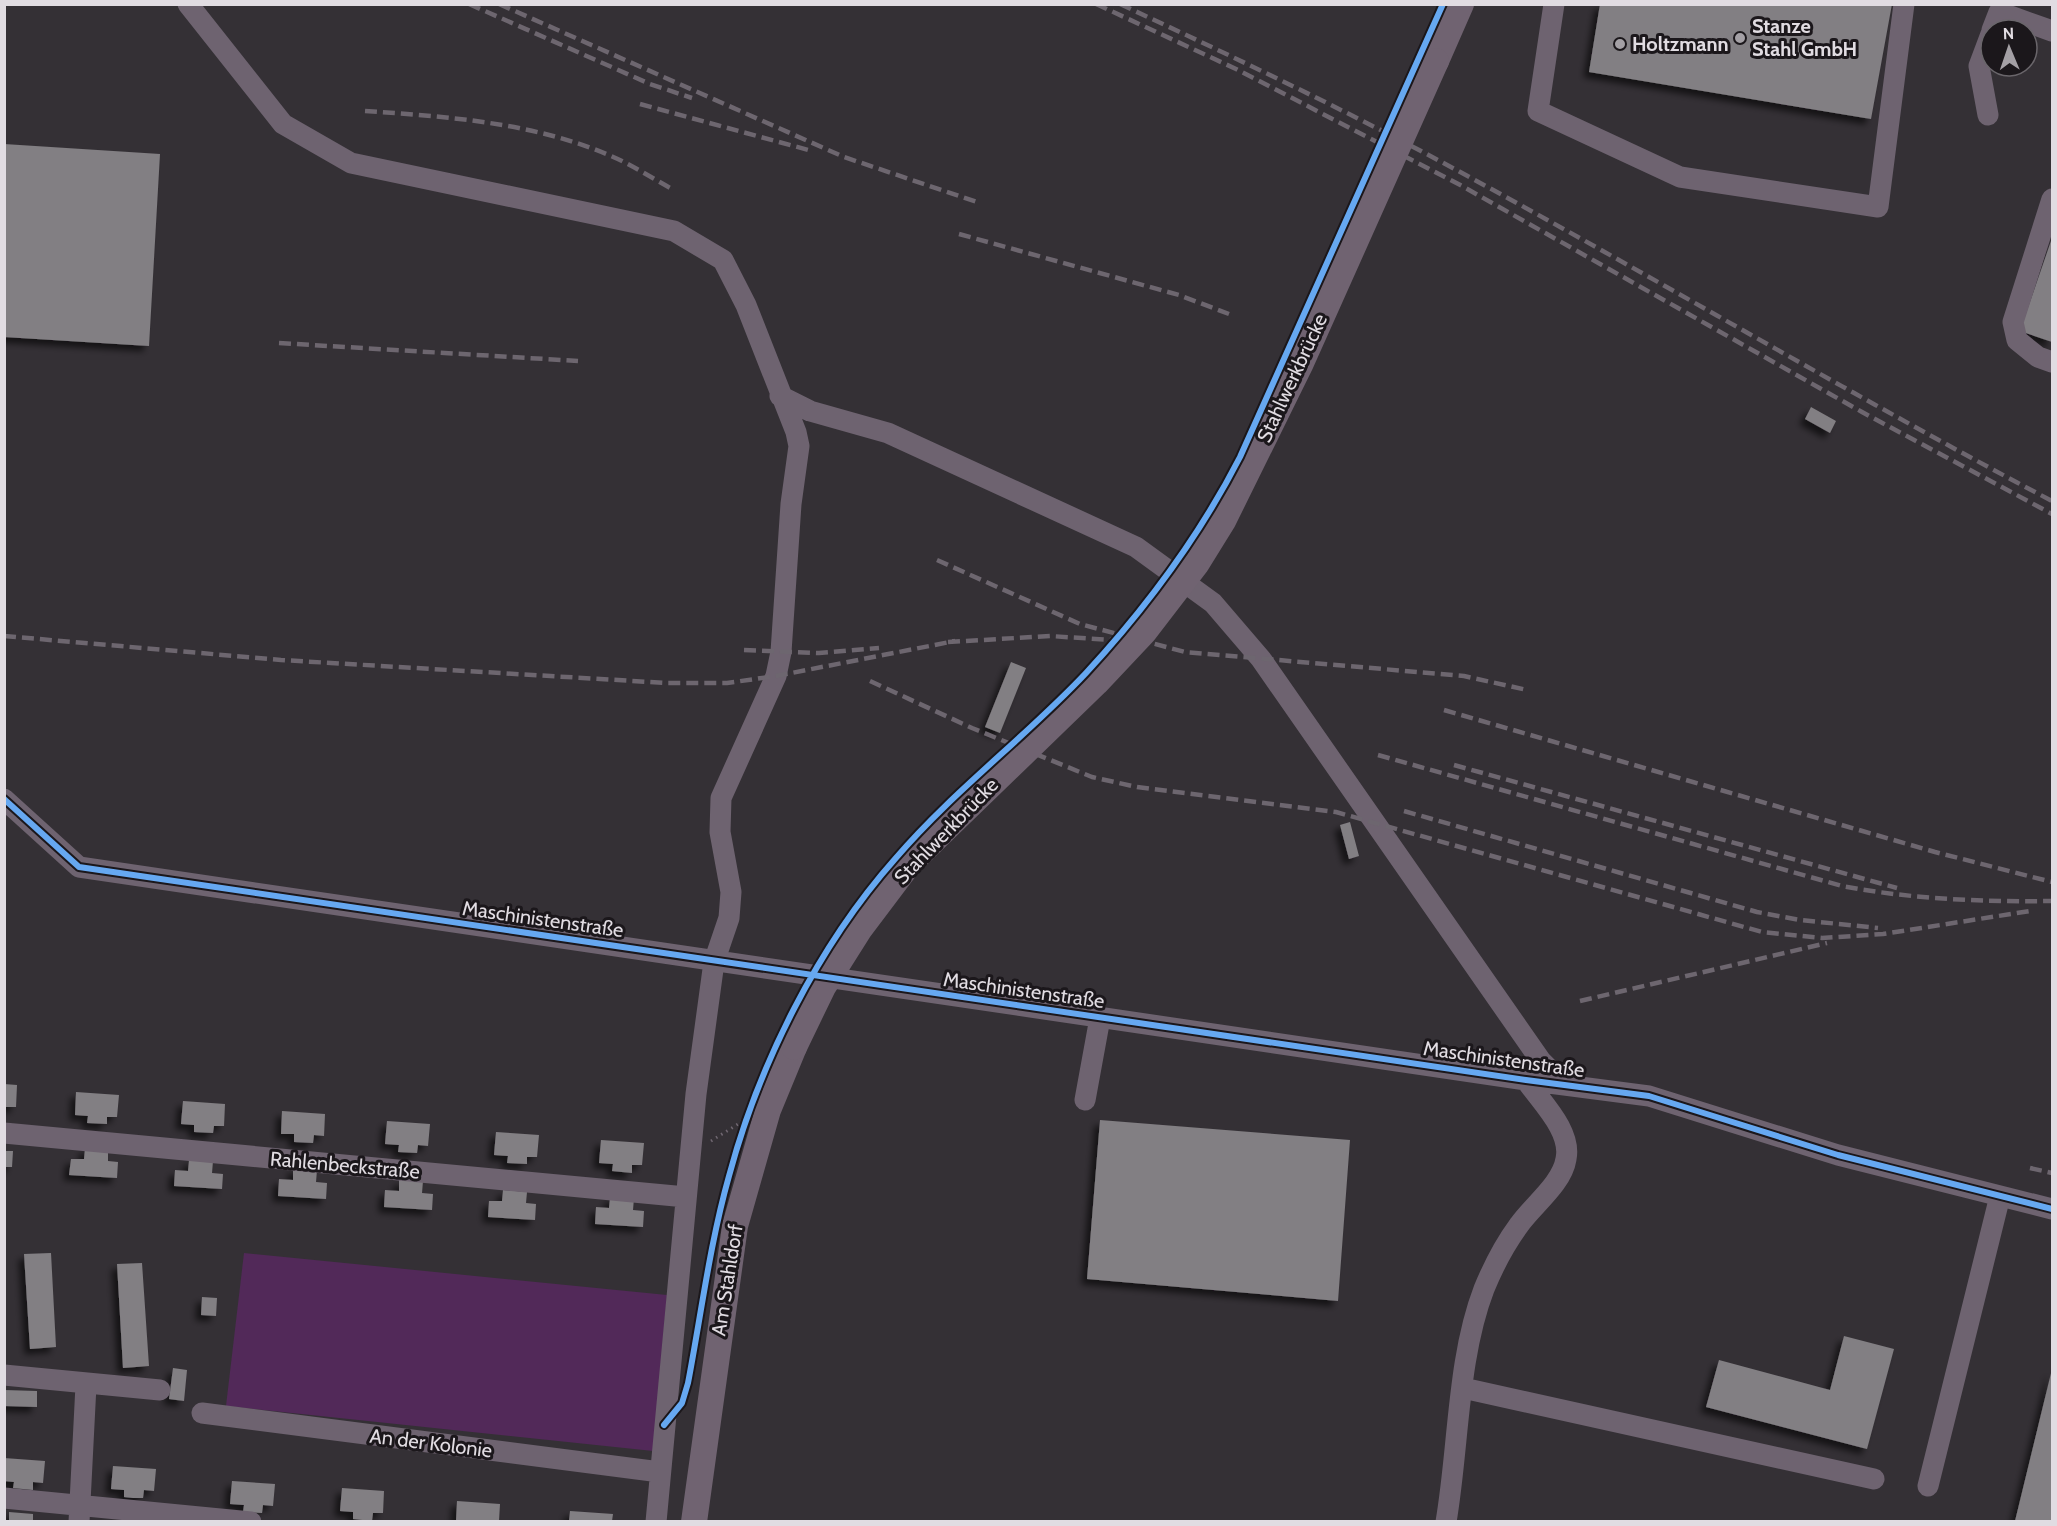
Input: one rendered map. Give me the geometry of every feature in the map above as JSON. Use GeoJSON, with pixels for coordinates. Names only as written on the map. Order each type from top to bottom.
{"type":"FeatureCollection","features":[{"type":"Feature","properties":{"kind":"main road","name":"Stahlwerkbrücke"},"geometry":{"type":"LineString","coordinates":[[794,1047],[829,978],[859,930],[908,865],[1096,683],[1144,632],[1197,563],[1223,521],[1296,373],[1461,4]]}},
{"type":"Feature","properties":{"kind":"main road","name":"Am Stahldorf"},"geometry":{"type":"LineString","coordinates":[[694,1521],[735,1226],[768,1110],[794,1047]]}},
{"type":"Feature","properties":{"kind":"street"},"geometry":{"type":"LineString","coordinates":[[188,4],[283,124],[351,163],[674,231],[723,260],[746,305],[796,432],[799,446],[789,517],[781,652],[776,676],[721,798],[720,832],[731,892],[729,918],[714,962],[696,1094],[656,1521]]}},
{"type":"Feature","properties":{"kind":"street"},"geometry":{"type":"LineString","coordinates":[[1554,4],[1538,111],[1680,177],[1878,207],[1904,4]]}},
{"type":"Feature","properties":{"kind":"street"},"geometry":{"type":"LineString","coordinates":[[1997,18],[1999,12],[2015,18]]}},
{"type":"Feature","properties":{"kind":"street"},"geometry":{"type":"LineString","coordinates":[[1981,78],[1988,115]]}},
{"type":"Feature","properties":{"kind":"street"},"geometry":{"type":"LineString","coordinates":[[2052,199],[2013,322],[2017,340],[2038,357],[2052,362]]}},
{"type":"Feature","properties":{"kind":"street"},"geometry":{"type":"LineString","coordinates":[[780,396],[810,411],[888,433],[1136,547],[1213,603],[1261,659],[1541,1061],[1564,1084]]}},
{"type":"Feature","properties":{"kind":"street","name":"Maschinistenstraße"},"geometry":{"type":"LineString","coordinates":[[4,799],[79,867],[714,962],[1649,1096],[1838,1155],[2052,1209]]}},
{"type":"Feature","properties":{"kind":"street"},"geometry":{"type":"LineString","coordinates":[[1085,1100],[1100,1018]]}},
{"type":"Feature","properties":{"kind":"street"},"geometry":{"type":"LineString","coordinates":[[1446,1521],[1455,1468],[1468,1341],[1485,1287],[1519,1225],[1562,1171],[1566,1159],[1565,1136],[1526,1080]]}},
{"type":"Feature","properties":{"kind":"street","name":"Rahlenbeckstraße"},"geometry":{"type":"LineString","coordinates":[[4,1133],[686,1197]]}},
{"type":"Feature","properties":{"kind":"street"},"geometry":{"type":"LineString","coordinates":[[1928,1486],[2000,1196]]}},
{"type":"Feature","properties":{"kind":"street"},"geometry":{"type":"LineString","coordinates":[[4,1375],[86,1385],[160,1390]]}},
{"type":"Feature","properties":{"kind":"street"},"geometry":{"type":"LineString","coordinates":[[79,1513],[86,1385]]}},
{"type":"Feature","properties":{"kind":"street"},"geometry":{"type":"LineString","coordinates":[[1463,1388],[1874,1479]]}},
{"type":"Feature","properties":{"kind":"street","name":"An der Kolonie"},"geometry":{"type":"LineString","coordinates":[[202,1413],[660,1472]]}},
{"type":"Feature","properties":{"kind":"street"},"geometry":{"type":"LineString","coordinates":[[4,1498],[79,1513],[251,1521]]}},
{"type":"Feature","properties":{"kind":"path"},"geometry":{"type":"LineString","coordinates":[[704,1146],[745,1120]]}},
{"type":"Feature","properties":{"kind":"shaded area"},"geometry":{"type":"Polygon","coordinates":[[[244,1253],[667,1295],[653,1451],[226,1406],[244,1253]]]}},
{"type":"Feature","properties":{"kind":"building","name":"Stanze Stahl GmbH"},"geometry":{"type":"Polygon","coordinates":[[[1600,4],[1892,4],[1871,119],[1589,72],[1600,4]]]}},
{"type":"Feature","properties":{"kind":"building"},"geometry":{"type":"Polygon","coordinates":[[[4,144],[160,154],[149,346],[4,337],[4,144]]]}},
{"type":"Feature","properties":{"kind":"building"},"geometry":{"type":"Polygon","coordinates":[[[2052,238],[2052,342],[2020,331],[2052,238]]]}},
{"type":"Feature","properties":{"kind":"building"},"geometry":{"type":"Polygon","coordinates":[[[1811,407],[1836,421],[1830,433],[1805,419],[1811,407]]]}},
{"type":"Feature","properties":{"kind":"building"},"geometry":{"type":"Polygon","coordinates":[[[1011,662],[1026,668],[1000,733],[985,727],[1011,662]]]}},
{"type":"Feature","properties":{"kind":"building"},"geometry":{"type":"Polygon","coordinates":[[[1350,822],[1359,856],[1349,859],[1340,825],[1350,822]]]}},
{"type":"Feature","properties":{"kind":"building"},"geometry":{"type":"Polygon","coordinates":[[[4,1084],[17,1085],[16,1107],[4,1107],[4,1084]]]}},
{"type":"Feature","properties":{"kind":"building"},"geometry":{"type":"Polygon","coordinates":[[[76,1092],[119,1095],[117,1117],[107,1117],[107,1124],[87,1123],[88,1116],[75,1115],[76,1092]]]}},
{"type":"Feature","properties":{"kind":"building"},"geometry":{"type":"Polygon","coordinates":[[[183,1101],[225,1104],[224,1126],[214,1126],[213,1133],[194,1132],[194,1125],[181,1124],[183,1101]]]}},
{"type":"Feature","properties":{"kind":"building"},"geometry":{"type":"Polygon","coordinates":[[[282,1111],[325,1114],[324,1136],[314,1135],[313,1143],[294,1142],[294,1134],[281,1134],[282,1111]]]}},
{"type":"Feature","properties":{"kind":"building"},"geometry":{"type":"Polygon","coordinates":[[[1100,1120],[1350,1140],[1338,1301],[1087,1279],[1100,1120]]]}},
{"type":"Feature","properties":{"kind":"building"},"geometry":{"type":"Polygon","coordinates":[[[387,1121],[430,1124],[428,1146],[418,1145],[417,1153],[398,1152],[399,1145],[385,1144],[387,1121]]]}},
{"type":"Feature","properties":{"kind":"building"},"geometry":{"type":"Polygon","coordinates":[[[496,1132],[539,1135],[537,1157],[527,1157],[527,1164],[507,1163],[508,1156],[494,1155],[496,1132]]]}},
{"type":"Feature","properties":{"kind":"building"},"geometry":{"type":"Polygon","coordinates":[[[601,1140],[644,1143],[642,1165],[632,1165],[632,1173],[612,1171],[613,1164],[599,1163],[601,1140]]]}},
{"type":"Feature","properties":{"kind":"building"},"geometry":{"type":"Polygon","coordinates":[[[85,1148],[108,1150],[108,1161],[118,1162],[117,1178],[69,1175],[71,1159],[84,1159],[85,1148]]]}},
{"type":"Feature","properties":{"kind":"building"},"geometry":{"type":"Polygon","coordinates":[[[4,1151],[13,1151],[12,1167],[4,1167],[4,1151]]]}},
{"type":"Feature","properties":{"kind":"building"},"geometry":{"type":"Polygon","coordinates":[[[189,1160],[213,1161],[212,1173],[223,1174],[222,1189],[174,1186],[175,1170],[188,1171],[189,1160]]]}},
{"type":"Feature","properties":{"kind":"building"},"geometry":{"type":"Polygon","coordinates":[[[293,1168],[317,1170],[316,1182],[327,1183],[326,1199],[278,1196],[279,1179],[293,1180],[293,1168]]]}},
{"type":"Feature","properties":{"kind":"building"},"geometry":{"type":"Polygon","coordinates":[[[399,1180],[423,1181],[422,1193],[433,1194],[432,1210],[384,1207],[385,1190],[399,1191],[399,1180]]]}},
{"type":"Feature","properties":{"kind":"building"},"geometry":{"type":"Polygon","coordinates":[[[503,1190],[527,1192],[526,1203],[536,1204],[535,1220],[488,1217],[489,1201],[502,1201],[503,1190]]]}},
{"type":"Feature","properties":{"kind":"building"},"geometry":{"type":"Polygon","coordinates":[[[610,1197],[634,1198],[633,1210],[644,1211],[643,1227],[595,1224],[596,1207],[609,1208],[610,1197]]]}},
{"type":"Feature","properties":{"kind":"building"},"geometry":{"type":"Polygon","coordinates":[[[51,1253],[56,1347],[30,1349],[24,1254],[51,1253]]]}},
{"type":"Feature","properties":{"kind":"building"},"geometry":{"type":"Polygon","coordinates":[[[142,1263],[149,1366],[123,1368],[117,1264],[142,1263]]]}},
{"type":"Feature","properties":{"kind":"building"},"geometry":{"type":"Polygon","coordinates":[[[202,1297],[217,1298],[216,1316],[201,1315],[202,1297]]]}},
{"type":"Feature","properties":{"kind":"building"},"geometry":{"type":"Polygon","coordinates":[[[1844,1336],[1894,1349],[1867,1449],[1706,1407],[1719,1360],[1830,1390],[1844,1336]]]}},
{"type":"Feature","properties":{"kind":"building"},"geometry":{"type":"Polygon","coordinates":[[[173,1368],[187,1370],[184,1401],[169,1399],[173,1368]]]}},
{"type":"Feature","properties":{"kind":"building"},"geometry":{"type":"Polygon","coordinates":[[[2052,1369],[2052,1521],[2015,1521],[2052,1369]]]}},
{"type":"Feature","properties":{"kind":"building"},"geometry":{"type":"Polygon","coordinates":[[[4,1390],[37,1391],[37,1407],[4,1406],[4,1390]]]}},
{"type":"Feature","properties":{"kind":"building"},"geometry":{"type":"Polygon","coordinates":[[[4,1458],[45,1461],[43,1483],[33,1482],[33,1490],[13,1488],[14,1482],[4,1481],[4,1458]]]}},
{"type":"Feature","properties":{"kind":"building"},"geometry":{"type":"Polygon","coordinates":[[[113,1466],[156,1469],[154,1491],[144,1490],[143,1498],[124,1497],[124,1490],[111,1489],[113,1466]]]}},
{"type":"Feature","properties":{"kind":"building"},"geometry":{"type":"Polygon","coordinates":[[[232,1481],[275,1484],[273,1506],[263,1505],[262,1513],[243,1512],[244,1505],[230,1504],[232,1481]]]}},
{"type":"Feature","properties":{"kind":"building"},"geometry":{"type":"Polygon","coordinates":[[[342,1488],[384,1491],[383,1513],[373,1513],[372,1521],[353,1519],[353,1512],[340,1511],[342,1488]]]}},
{"type":"Feature","properties":{"kind":"building"},"geometry":{"type":"Polygon","coordinates":[[[457,1501],[500,1504],[499,1521],[456,1521],[457,1501]]]}},
{"type":"Feature","properties":{"kind":"building"},"geometry":{"type":"Polygon","coordinates":[[[570,1511],[613,1514],[612,1521],[569,1521],[570,1511]]]}},
{"type":"Feature","properties":{"kind":"building"},"geometry":{"type":"Polygon","coordinates":[[[9,1512],[33,1514],[33,1521],[9,1521],[9,1512]]]}},
{"type":"Feature","properties":{"kind":"railway"},"geometry":{"type":"LineString","coordinates":[[469,4],[650,84],[692,98]]}},
{"type":"Feature","properties":{"kind":"railway"},"geometry":{"type":"LineString","coordinates":[[499,4],[844,157],[980,203]]}},
{"type":"Feature","properties":{"kind":"railway"},"geometry":{"type":"LineString","coordinates":[[1096,4],[1236,69],[1462,186],[1862,412],[2052,514]]}},
{"type":"Feature","properties":{"kind":"railway"},"geometry":{"type":"LineString","coordinates":[[1120,4],[1421,151],[1893,415],[2052,501]]}},
{"type":"Feature","properties":{"kind":"railway"},"geometry":{"type":"LineString","coordinates":[[640,104],[812,151]]}},
{"type":"Feature","properties":{"kind":"railway"},"geometry":{"type":"LineString","coordinates":[[365,111],[463,119],[560,138],[622,161],[674,190]]}},
{"type":"Feature","properties":{"kind":"railway"},"geometry":{"type":"LineString","coordinates":[[959,234],[1179,295],[1229,314]]}},
{"type":"Feature","properties":{"kind":"railway"},"geometry":{"type":"LineString","coordinates":[[279,343],[578,361]]}},
{"type":"Feature","properties":{"kind":"railway"},"geometry":{"type":"LineString","coordinates":[[937,560],[1080,624],[1185,652],[1464,676],[1527,690]]}},
{"type":"Feature","properties":{"kind":"railway"},"geometry":{"type":"LineString","coordinates":[[4,636],[281,660],[667,683],[727,683],[776,676],[955,641]]}},
{"type":"Feature","properties":{"kind":"railway"},"geometry":{"type":"LineString","coordinates":[[948,642],[1050,636],[1112,640]]}},
{"type":"Feature","properties":{"kind":"railway"},"geometry":{"type":"LineString","coordinates":[[744,650],[819,653],[879,648]]}},
{"type":"Feature","properties":{"kind":"railway"},"geometry":{"type":"LineString","coordinates":[[870,681],[972,728],[1092,777],[1137,787],[1336,812],[1762,932],[1822,938],[1883,934],[2030,911]]}},
{"type":"Feature","properties":{"kind":"railway"},"geometry":{"type":"LineString","coordinates":[[1444,710],[1935,852],[2052,882]]}},
{"type":"Feature","properties":{"kind":"railway"},"geometry":{"type":"LineString","coordinates":[[1378,755],[1842,886],[1947,899],[2052,901]]}},
{"type":"Feature","properties":{"kind":"railway"},"geometry":{"type":"LineString","coordinates":[[1454,765],[1897,888]]}},
{"type":"Feature","properties":{"kind":"railway"},"geometry":{"type":"LineString","coordinates":[[1404,811],[1757,912],[1800,920],[1878,928]]}},
{"type":"Feature","properties":{"kind":"railway"},"geometry":{"type":"LineString","coordinates":[[1580,1001],[1827,943]]}},
{"type":"Feature","properties":{"kind":"railway"},"geometry":{"type":"LineString","coordinates":[[2030,1168],[2052,1173]]}},
{"type":"Feature","properties":{"kind":"cycle path"},"geometry":{"type":"LineString","coordinates":[[664,1425],[682,1403],[688,1383],[716,1227],[742,1134],[774,1049],[794,1008],[841,929],[895,859],[941,810],[1039,720],[1086,673],[1151,597],[1189,543],[1240,457],[1443,4]]}},
{"type":"Feature","properties":{"kind":"cycle path"},"geometry":{"type":"LineString","coordinates":[[4,799],[79,867],[1526,1080],[1649,1096],[1838,1155],[2052,1209]]}},
{"type":"Feature","properties":{"kind":"place","name":"Stanze Stahl GmbH"},"geometry":{"type":"Point","coordinates":[1740,38]}},
{"type":"Feature","properties":{"kind":"place","name":"Holtzmann"},"geometry":{"type":"Point","coordinates":[1620,44]}}]}
